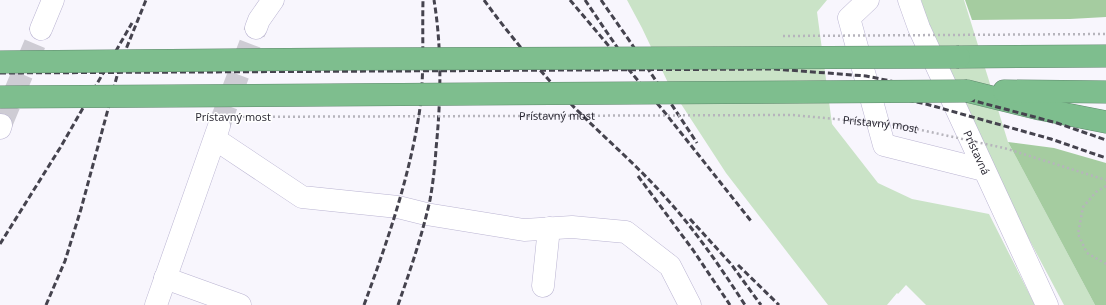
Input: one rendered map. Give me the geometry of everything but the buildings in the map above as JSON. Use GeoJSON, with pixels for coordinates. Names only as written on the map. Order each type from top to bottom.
{"type":"FeatureCollection","features":[{"type":"Feature","properties":{"kind":"highway"},"geometry":{"type":"LineString","coordinates":[[0,62],[1106,56]]}},
{"type":"Feature","properties":{"kind":"highway"},"geometry":{"type":"LineString","coordinates":[[967,91],[1106,92]]}},
{"type":"Feature","properties":{"kind":"highway"},"geometry":{"type":"LineString","coordinates":[[967,91],[1040,109],[1106,122]]}},
{"type":"Feature","properties":{"kind":"highway","name":"Prístavný most"},"geometry":{"type":"LineString","coordinates":[[0,97],[967,91]]}},
{"type":"Feature","properties":{"kind":"street"},"geometry":{"type":"LineString","coordinates":[[41,28],[53,0]]}},
{"type":"Feature","properties":{"kind":"street"},"geometry":{"type":"LineString","coordinates":[[256,28],[259,20],[273,0]]}},
{"type":"Feature","properties":{"kind":"street"},"geometry":{"type":"LineString","coordinates":[[868,0],[849,18],[884,145],[984,170]]}},
{"type":"Feature","properties":{"kind":"street","name":"Prístavná"},"geometry":{"type":"LineString","coordinates":[[909,0],[919,28],[1047,305]]}},
{"type":"Feature","properties":{"kind":"street"},"geometry":{"type":"LineString","coordinates":[[156,305],[217,132],[302,197],[344,200],[398,207],[426,214],[524,230],[572,227],[626,232],[670,266],[690,302],[690,305]]}},
{"type":"Feature","properties":{"kind":"street"},"geometry":{"type":"LineString","coordinates":[[543,286],[548,228]]}},
{"type":"Feature","properties":{"kind":"street"},"geometry":{"type":"LineString","coordinates":[[165,278],[240,305]]}},
{"type":"Feature","properties":{"kind":"path","name":"Prístavný most"},"geometry":{"type":"LineString","coordinates":[[198,117],[793,115],[898,125],[1004,148],[1106,180]]}},
{"type":"Feature","properties":{"kind":"path"},"geometry":{"type":"LineString","coordinates":[[1105,187],[1096,192],[1083,207],[1078,234],[1087,253],[1106,264]]}},
{"type":"Feature","properties":{"kind":"green space"},"geometry":{"type":"Polygon","coordinates":[[[627,0],[827,0],[817,12],[832,124],[878,183],[912,199],[989,214],[1035,305],[926,305],[906,285],[887,305],[828,305],[726,173],[670,87],[627,0]]]}},
{"type":"Feature","properties":{"kind":"green space"},"geometry":{"type":"Polygon","coordinates":[[[921,0],[964,0],[1008,142],[1095,305],[1064,305],[981,149],[927,19],[921,0]]]}},
{"type":"Feature","properties":{"kind":"green space"},"geometry":{"type":"Polygon","coordinates":[[[965,0],[1106,0],[1106,17],[972,20],[965,0]]]}},
{"type":"Feature","properties":{"kind":"green space"},"geometry":{"type":"Polygon","coordinates":[[[1008,142],[1054,148],[1106,163],[1106,305],[1095,305],[1008,142]]]}},
{"type":"Feature","properties":{"kind":"tunnel"},"geometry":{"type":"LineString","coordinates":[[219,126],[256,28]]}},
{"type":"Feature","properties":{"kind":"tunnel"},"geometry":{"type":"LineString","coordinates":[[1,125],[41,29]]}},
{"type":"Feature","properties":{"kind":"railway"},"geometry":{"type":"LineString","coordinates":[[46,305],[65,261],[81,209],[117,76],[124,54],[146,0]]}},
{"type":"Feature","properties":{"kind":"railway"},"geometry":{"type":"LineString","coordinates":[[364,305],[402,192],[418,121],[422,91],[423,0]]}},
{"type":"Feature","properties":{"kind":"railway"},"geometry":{"type":"LineString","coordinates":[[398,305],[423,227],[430,200],[434,174],[439,112],[440,74],[437,18],[434,0]]}},
{"type":"Feature","properties":{"kind":"railway"},"geometry":{"type":"LineString","coordinates":[[484,0],[514,40],[558,90],[655,185],[688,223],[727,277],[745,305]]}},
{"type":"Feature","properties":{"kind":"railway"},"geometry":{"type":"LineString","coordinates":[[570,0],[662,109],[751,221]]}},
{"type":"Feature","properties":{"kind":"railway"},"geometry":{"type":"LineString","coordinates":[[585,0],[623,56]]}},
{"type":"Feature","properties":{"kind":"railway"},"geometry":{"type":"LineString","coordinates":[[601,0],[697,143]]}},
{"type":"Feature","properties":{"kind":"railway"},"geometry":{"type":"LineString","coordinates":[[0,244],[60,148],[132,23]]}},
{"type":"Feature","properties":{"kind":"railway"},"geometry":{"type":"LineString","coordinates":[[0,73],[774,69],[866,76],[930,89],[1057,123],[1106,140]]}},
{"type":"Feature","properties":{"kind":"railway"},"geometry":{"type":"LineString","coordinates":[[0,89],[699,84],[775,85],[866,92],[926,104],[1051,139],[1106,158]]}},
{"type":"Feature","properties":{"kind":"railway"},"geometry":{"type":"LineString","coordinates":[[638,176],[693,250],[730,305]]}},
{"type":"Feature","properties":{"kind":"railway"},"geometry":{"type":"LineString","coordinates":[[690,219],[731,264],[761,305]]}},
{"type":"Feature","properties":{"kind":"railway"},"geometry":{"type":"LineString","coordinates":[[738,265],[779,305]]}}]}
